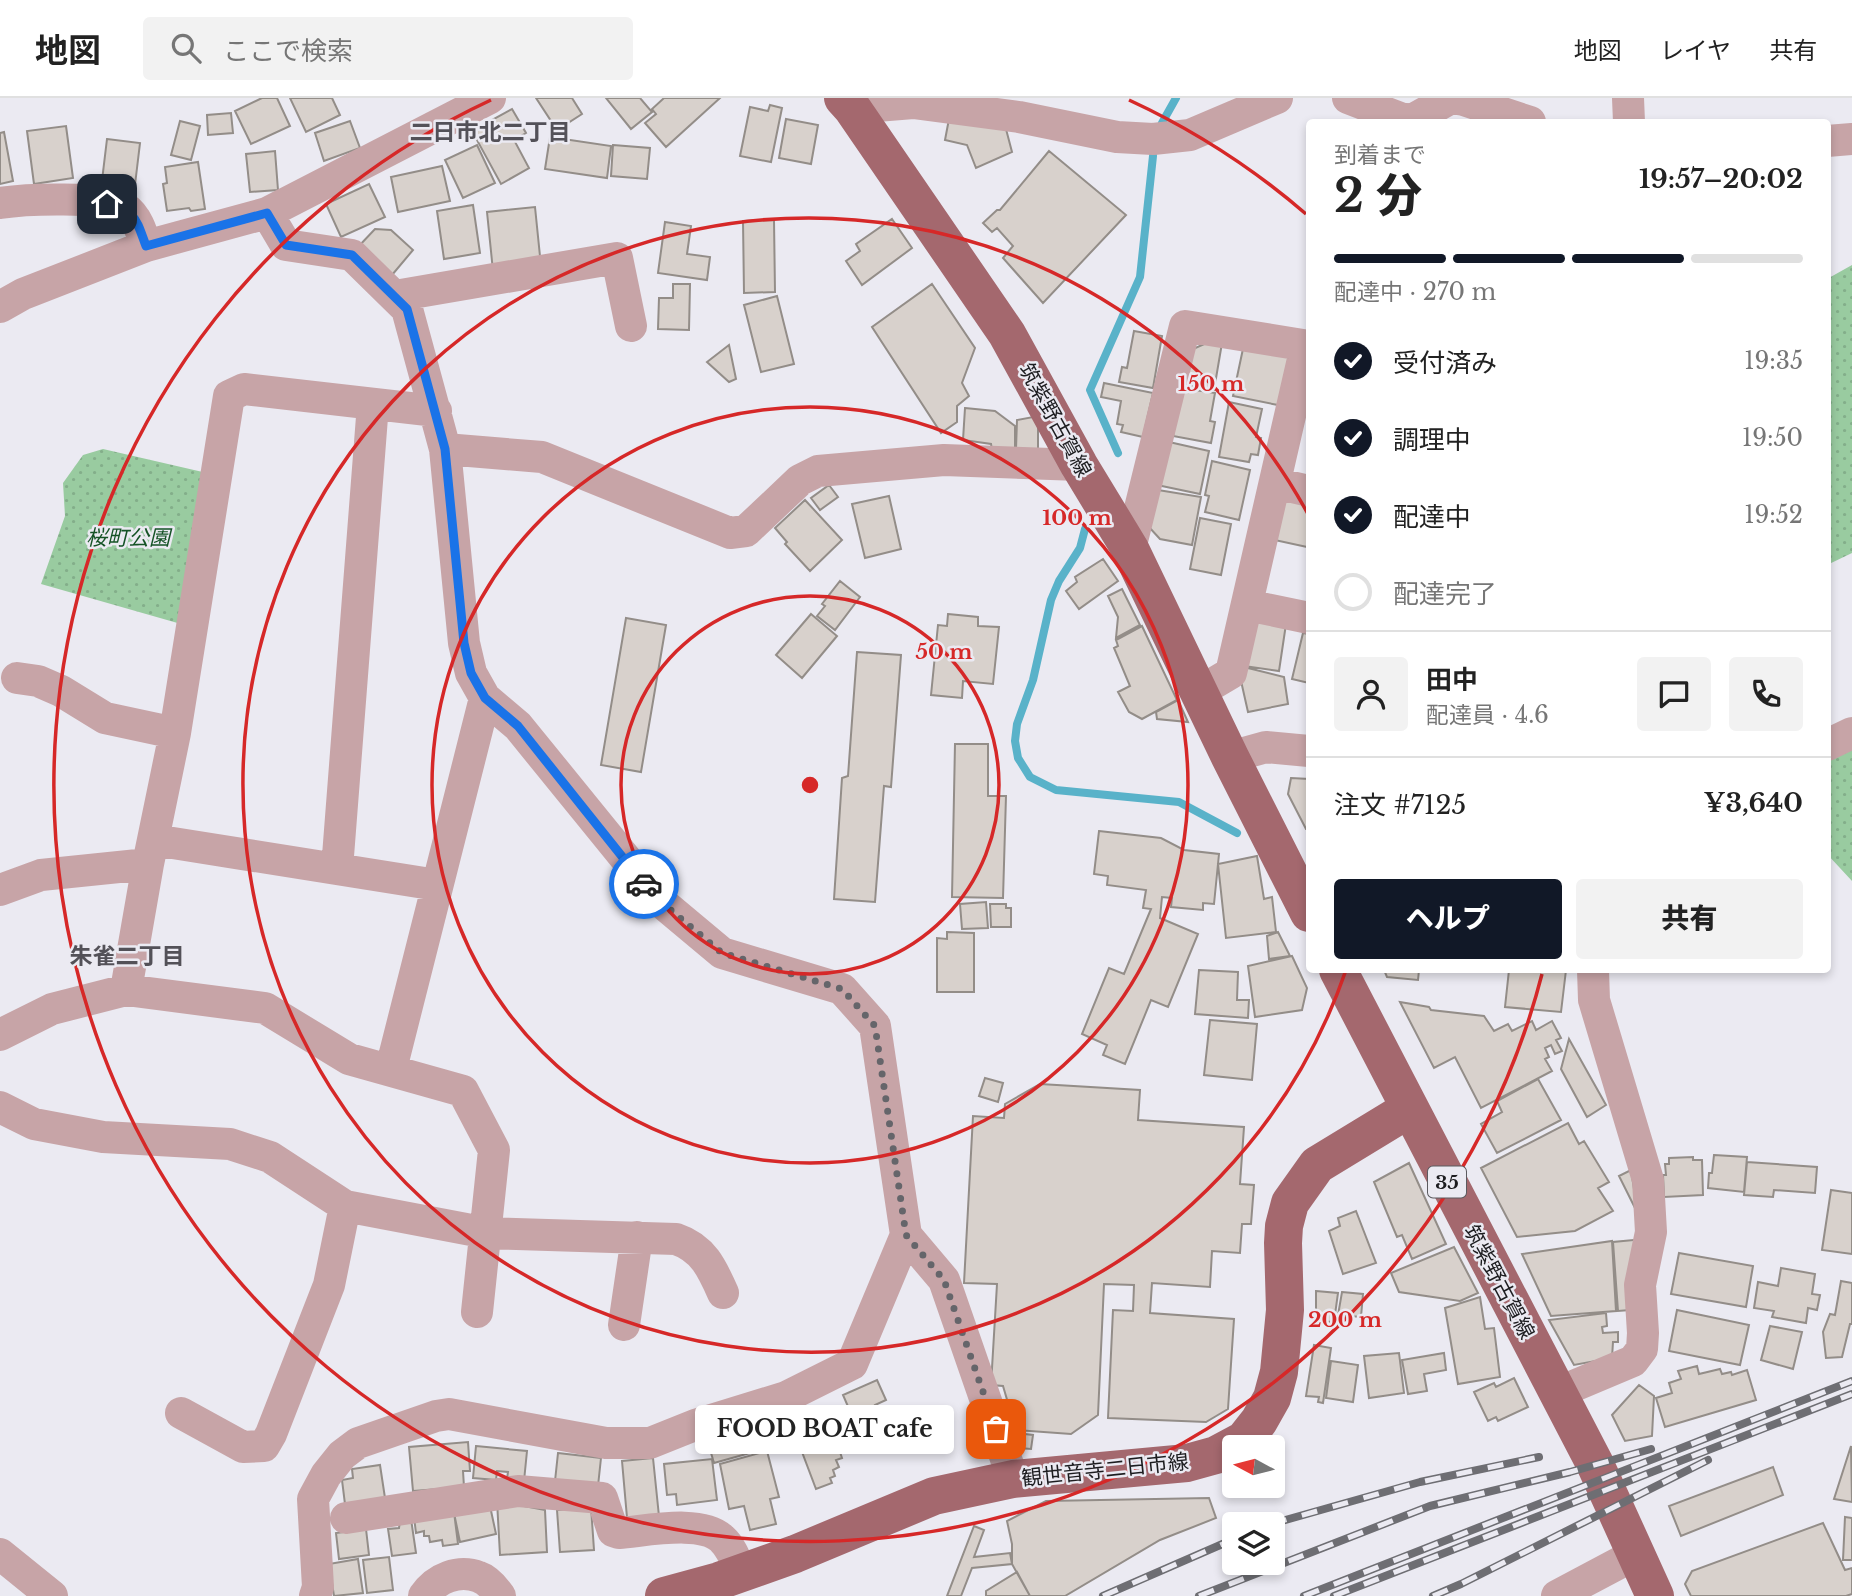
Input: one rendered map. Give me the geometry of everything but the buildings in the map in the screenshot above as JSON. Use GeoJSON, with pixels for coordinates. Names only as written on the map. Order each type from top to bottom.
{"type":"FeatureCollection","features":[{"type":"Feature","properties":{"kind":"main road","name":"筑紫野古賀線"},"geometry":{"type":"LineString","coordinates":[[848,103],[1007,334],[1079,465],[1130,549],[1306,907]]}},
{"type":"Feature","properties":{"kind":"main road","name":"筑紫野古賀線"},"geometry":{"type":"LineString","coordinates":[[1340,973],[1595,1464],[1653,1595]]}},
{"type":"Feature","properties":{"kind":"main road","name":"観世音寺二日市線"},"geometry":{"type":"LineString","coordinates":[[664,1596],[725,1583],[934,1496],[1013,1479],[1187,1463],[1216,1455],[1244,1440],[1272,1398],[1279,1373],[1285,1311],[1284,1226],[1290,1203],[1317,1165],[1409,1109]]}},
{"type":"Feature","properties":{"kind":"street"},"geometry":{"type":"LineString","coordinates":[[0,307],[23,293],[146,246],[267,213],[490,98]]}},
{"type":"Feature","properties":{"kind":"street"},"geometry":{"type":"LineString","coordinates":[[848,103],[913,103],[1019,117],[1117,136],[1153,139],[1190,135],[1277,98]]}},
{"type":"Feature","properties":{"kind":"street"},"geometry":{"type":"LineString","coordinates":[[1348,98],[1406,119]]}},
{"type":"Feature","properties":{"kind":"street"},"geometry":{"type":"LineString","coordinates":[[1414,119],[1451,98],[1521,119]]}},
{"type":"Feature","properties":{"kind":"street"},"geometry":{"type":"LineString","coordinates":[[1628,98],[1629,119]]}},
{"type":"Feature","properties":{"kind":"street"},"geometry":{"type":"LineString","coordinates":[[1831,141],[1852,139]]}},
{"type":"Feature","properties":{"kind":"street"},"geometry":{"type":"LineString","coordinates":[[0,203],[56,198],[125,208],[138,222],[146,246]]}},
{"type":"Feature","properties":{"kind":"street"},"geometry":{"type":"LineString","coordinates":[[267,213],[286,245],[352,255],[407,309],[445,449],[464,643],[471,673],[485,698],[518,726],[661,902],[722,953],[842,989],[875,1026],[906,1235],[852,1364],[786,1396],[695,1425],[650,1443],[606,1443],[449,1414],[358,1443],[342,1455],[326,1475],[313,1499],[318,1587],[315,1596]]}},
{"type":"Feature","properties":{"kind":"street"},"geometry":{"type":"LineString","coordinates":[[395,296],[617,258],[631,326]]}},
{"type":"Feature","properties":{"kind":"street"},"geometry":{"type":"LineString","coordinates":[[1130,549],[1185,326],[1306,346]]}},
{"type":"Feature","properties":{"kind":"street"},"geometry":{"type":"LineString","coordinates":[[1199,692],[1231,673],[1306,354]]}},
{"type":"Feature","properties":{"kind":"street"},"geometry":{"type":"LineString","coordinates":[[126,989],[175,733],[229,396],[244,389],[436,411]]}},
{"type":"Feature","properties":{"kind":"street"},"geometry":{"type":"LineString","coordinates":[[337,869],[373,404]]}},
{"type":"Feature","properties":{"kind":"street"},"geometry":{"type":"LineString","coordinates":[[445,449],[542,457],[730,533],[746,531],[800,480],[818,471],[944,460],[1079,465]]}},
{"type":"Feature","properties":{"kind":"street"},"geometry":{"type":"LineString","coordinates":[[1275,483],[1306,490]]}},
{"type":"Feature","properties":{"kind":"street"},"geometry":{"type":"LineString","coordinates":[[1247,606],[1306,617]]}},
{"type":"Feature","properties":{"kind":"street"},"geometry":{"type":"LineString","coordinates":[[17,678],[50,686],[105,718],[175,733]]}},
{"type":"Feature","properties":{"kind":"street"},"geometry":{"type":"LineString","coordinates":[[391,1069],[485,698]]}},
{"type":"Feature","properties":{"kind":"street"},"geometry":{"type":"LineString","coordinates":[[1831,743],[1852,733]]}},
{"type":"Feature","properties":{"kind":"street"},"geometry":{"type":"LineString","coordinates":[[1230,757],[1266,747],[1306,751]]}},
{"type":"Feature","properties":{"kind":"street"},"geometry":{"type":"LineString","coordinates":[[0,890],[41,875],[151,852],[337,869],[437,885]]}},
{"type":"Feature","properties":{"kind":"street"},"geometry":{"type":"LineString","coordinates":[[1557,1394],[1633,1361],[1642,1349],[1640,1285],[1651,1232],[1648,1180],[1594,1000],[1593,973]]}},
{"type":"Feature","properties":{"kind":"street"},"geometry":{"type":"LineString","coordinates":[[0,1035],[52,1009],[126,989],[265,1008],[349,1059],[463,1091],[494,1150],[477,1312]]}},
{"type":"Feature","properties":{"kind":"street"},"geometry":{"type":"LineString","coordinates":[[0,1107],[34,1124],[103,1137],[230,1144],[270,1157],[345,1206],[487,1233],[676,1239],[695,1248],[711,1265],[723,1293]]}},
{"type":"Feature","properties":{"kind":"street"},"geometry":{"type":"LineString","coordinates":[[181,1413],[243,1447],[264,1446],[329,1285],[345,1206]]}},
{"type":"Feature","properties":{"kind":"street"},"geometry":{"type":"LineString","coordinates":[[906,1235],[944,1280],[1013,1479]]}},
{"type":"Feature","properties":{"kind":"street"},"geometry":{"type":"LineString","coordinates":[[624,1325],[637,1237]]}},
{"type":"Feature","properties":{"kind":"street"},"geometry":{"type":"LineString","coordinates":[[346,1518],[517,1490],[601,1498],[613,1531],[619,1533],[704,1528],[720,1536],[728,1545],[725,1583]]}},
{"type":"Feature","properties":{"kind":"street"},"geometry":{"type":"LineString","coordinates":[[1557,1596],[1636,1553]]}},
{"type":"Feature","properties":{"kind":"street"},"geometry":{"type":"LineString","coordinates":[[0,1554],[52,1596]]}},
{"type":"Feature","properties":{"kind":"street"},"geometry":{"type":"LineString","coordinates":[[424,1596],[442,1579],[457,1574],[480,1577],[500,1596]]}},
{"type":"Feature","properties":{"kind":"green space"},"geometry":{"type":"Polygon","coordinates":[[[1852,265],[1852,553],[1831,563],[1831,277],[1852,265]]]}},
{"type":"Feature","properties":{"kind":"green space","name":"桜町公園"},"geometry":{"type":"Polygon","coordinates":[[[103,449],[207,473],[181,624],[41,584],[65,516],[63,483],[83,455],[103,449]]]}},
{"type":"Feature","properties":{"kind":"green space"},"geometry":{"type":"Polygon","coordinates":[[[1852,742],[1852,881],[1831,858],[1831,752],[1852,742]]]}},
{"type":"Feature","properties":{"kind":"waterway"},"geometry":{"type":"LineString","coordinates":[[1162,123],[1176,98]]}},
{"type":"Feature","properties":{"kind":"waterway"},"geometry":{"type":"LineString","coordinates":[[1118,453],[1090,390],[1140,277],[1153,156]]}},
{"type":"Feature","properties":{"kind":"waterway"},"geometry":{"type":"LineString","coordinates":[[1085,529],[1080,548],[1059,581],[1051,600],[1033,680],[1017,724],[1015,741],[1018,758],[1030,777],[1056,790],[1179,802],[1237,833]]}},
{"type":"Feature","properties":{"kind":"railway"},"geometry":{"type":"LineString","coordinates":[[1304,1596],[1852,1381]]}},
{"type":"Feature","properties":{"kind":"railway"},"geometry":{"type":"LineString","coordinates":[[1334,1596],[1852,1394]]}},
{"type":"Feature","properties":{"kind":"railway"},"geometry":{"type":"LineString","coordinates":[[1199,1596],[1430,1506],[1651,1449]]}},
{"type":"Feature","properties":{"kind":"railway"},"geometry":{"type":"LineString","coordinates":[[1285,1520],[1420,1482],[1539,1457]]}},
{"type":"Feature","properties":{"kind":"railway"},"geometry":{"type":"LineString","coordinates":[[1433,1596],[1708,1460]]}},
{"type":"Feature","properties":{"kind":"railway"},"geometry":{"type":"LineString","coordinates":[[1103,1596],[1222,1544]]}},
{"type":"Feature","properties":{"kind":"way so far"},"geometry":{"type":"LineString","coordinates":[[644,884],[661,902],[722,953],[842,989],[875,1026],[906,1235],[944,1280],[996,1429]]}},
{"type":"Feature","properties":{"kind":"place","name":"FOOD BOAT cafe"},"geometry":{"type":"Point","coordinates":[996,1429]}},
{"type":"Feature","properties":{"kind":"district","name":"二日市北二丁目"},"geometry":{"type":"Point","coordinates":[490,132]}},
{"type":"Feature","properties":{"kind":"district","name":"朱雀二丁目"},"geometry":{"type":"Point","coordinates":[127,956]}},
{"type":"Feature","properties":{"kind":"route"},"geometry":{"type":"LineString","coordinates":[[107,204],[125,208],[138,222],[146,246],[267,213],[286,245],[352,255],[407,309],[445,449],[464,643],[471,673],[485,698],[518,726],[644,884]]}}]}
